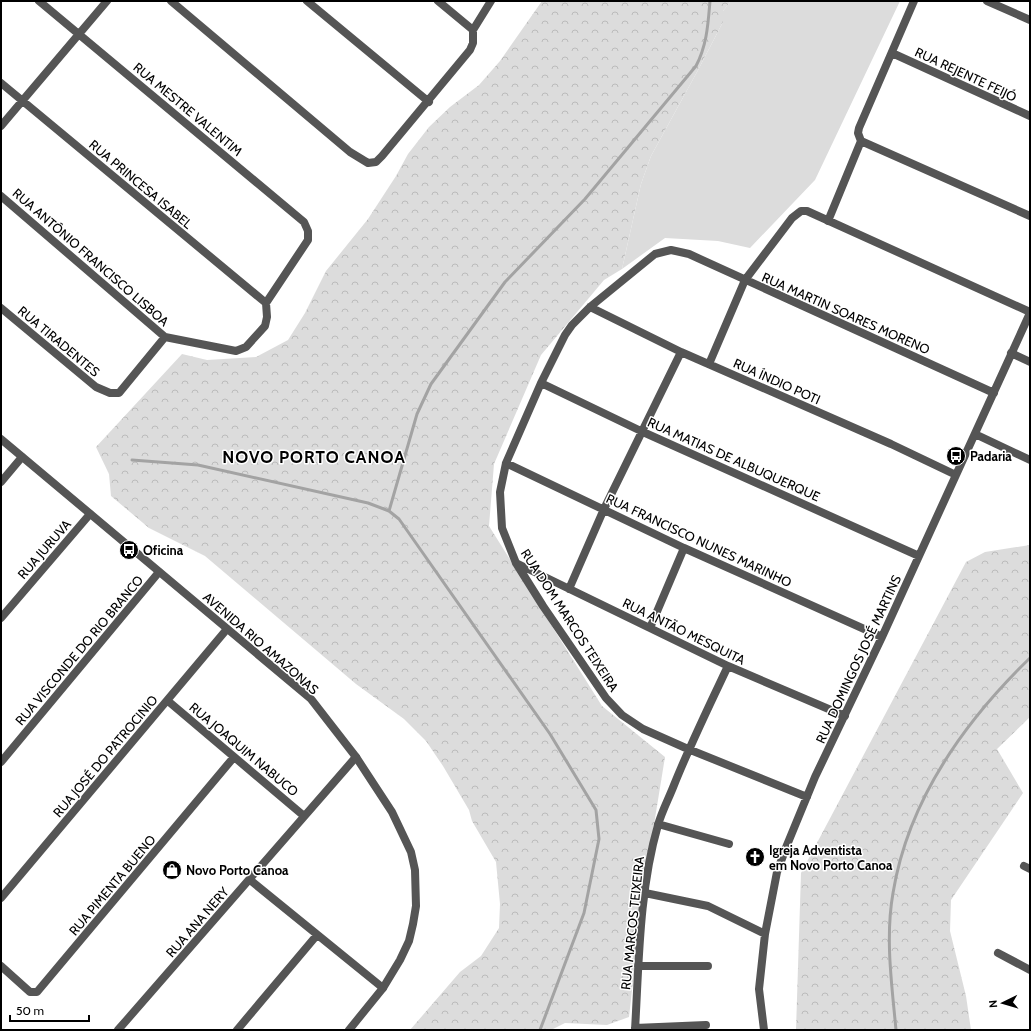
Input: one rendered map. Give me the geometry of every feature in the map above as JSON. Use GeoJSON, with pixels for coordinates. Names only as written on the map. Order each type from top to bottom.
{"type":"FeatureCollection","features":[{"type":"Feature","properties":{"kind":"street","name":"RUA MESTRE VALENTIM"},"geometry":{"type":"LineString","coordinates":[[39,1],[304,222],[308,231],[307,243],[266,303]]}},
{"type":"Feature","properties":{"kind":"street"},"geometry":{"type":"LineString","coordinates":[[1,126],[107,1]]}},
{"type":"Feature","properties":{"kind":"street"},"geometry":{"type":"LineString","coordinates":[[171,1],[350,152],[368,163],[376,162],[382,156],[429,102],[472,46],[473,30],[491,1]]}},
{"type":"Feature","properties":{"kind":"street"},"geometry":{"type":"LineString","coordinates":[[307,1],[429,102]]}},
{"type":"Feature","properties":{"kind":"street"},"geometry":{"type":"LineString","coordinates":[[438,1],[473,30]]}},
{"type":"Feature","properties":{"kind":"street"},"geometry":{"type":"LineString","coordinates":[[828,221],[861,141],[858,133],[859,128],[914,1]]}},
{"type":"Feature","properties":{"kind":"street"},"geometry":{"type":"LineString","coordinates":[[987,1],[1030,20]]}},
{"type":"Feature","properties":{"kind":"street","name":"RUA REJENTE FEIJÓ"},"geometry":{"type":"LineString","coordinates":[[892,53],[1030,116]]}},
{"type":"Feature","properties":{"kind":"street","name":"RUA PRINCESA ISABEL"},"geometry":{"type":"LineString","coordinates":[[1,83],[266,303]]}},
{"type":"Feature","properties":{"kind":"street"},"geometry":{"type":"LineString","coordinates":[[861,141],[1030,216]]}},
{"type":"Feature","properties":{"kind":"street","name":"RUA ANTÔNIO FRANCISCO LISBOA"},"geometry":{"type":"LineString","coordinates":[[1,196],[165,337]]}},
{"type":"Feature","properties":{"kind":"street"},"geometry":{"type":"LineString","coordinates":[[709,364],[746,280],[792,218],[802,211],[807,211],[1030,313]]}},
{"type":"Feature","properties":{"kind":"street","name":"RUA DOM MARCOS TEIXEIRA"},"geometry":{"type":"LineString","coordinates":[[689,254],[672,250],[654,254],[590,307],[572,325],[565,335],[541,383],[506,463],[500,492],[502,528],[516,563],[579,661],[606,698],[622,715],[632,723],[688,749],[807,797]]}},
{"type":"Feature","properties":{"kind":"street","name":"RUA MARTIN SOARES MORENO"},"geometry":{"type":"LineString","coordinates":[[689,254],[994,393]]}},
{"type":"Feature","properties":{"kind":"street"},"geometry":{"type":"LineString","coordinates":[[165,337],[230,350],[241,350],[246,347],[265,326],[267,317],[266,303]]}},
{"type":"Feature","properties":{"kind":"street","name":"RUA ÍNDIO POTI"},"geometry":{"type":"LineString","coordinates":[[590,307],[681,352],[891,444],[956,475]]}},
{"type":"Feature","properties":{"kind":"street","name":"RUA TIRADENTES"},"geometry":{"type":"LineString","coordinates":[[1,308],[96,387],[114,394],[119,393],[125,388],[165,337]]}},
{"type":"Feature","properties":{"kind":"street","name":"RUA DOMINGOS JOSÉ MARTINS"},"geometry":{"type":"LineString","coordinates":[[764,1030],[759,989],[764,934],[777,872],[807,797],[1030,313]]}},
{"type":"Feature","properties":{"kind":"street"},"geometry":{"type":"LineString","coordinates":[[568,589],[604,509],[681,352]]}},
{"type":"Feature","properties":{"kind":"street"},"geometry":{"type":"LineString","coordinates":[[1012,353],[1030,362]]}},
{"type":"Feature","properties":{"kind":"street","name":"RUA MATIAS DE ALBUQUERQUE"},"geometry":{"type":"LineString","coordinates":[[541,383],[643,432],[919,556]]}},
{"type":"Feature","properties":{"kind":"street"},"geometry":{"type":"LineString","coordinates":[[975,434],[1030,460]]}},
{"type":"Feature","properties":{"kind":"street","name":"AVENIDA RIO AMAZONAS"},"geometry":{"type":"LineString","coordinates":[[1,439],[310,699],[356,756],[403,832],[410,852],[416,882],[416,906],[409,941],[400,960],[383,988],[349,1030]]}},
{"type":"Feature","properties":{"kind":"street"},"geometry":{"type":"LineString","coordinates":[[1,482],[22,457]]}},
{"type":"Feature","properties":{"kind":"street","name":"RUA FRANCISCO NUNES MARINHO"},"geometry":{"type":"LineString","coordinates":[[506,463],[684,548],[882,636]]}},
{"type":"Feature","properties":{"kind":"street","name":"RUA JURUVA"},"geometry":{"type":"LineString","coordinates":[[1,618],[90,514]]}},
{"type":"Feature","properties":{"kind":"street"},"geometry":{"type":"LineString","coordinates":[[650,628],[684,548]]}},
{"type":"Feature","properties":{"kind":"street","name":"RUA ANTÃO MESQUITA"},"geometry":{"type":"LineString","coordinates":[[516,563],[728,666],[845,716]]}},
{"type":"Feature","properties":{"kind":"street","name":"RUA VISCONDE DO RIO BRANCO"},"geometry":{"type":"LineString","coordinates":[[1,762],[159,572]]}},
{"type":"Feature","properties":{"kind":"street","name":"RUA JOSÉ DO PATROCINIO"},"geometry":{"type":"LineString","coordinates":[[1,898],[227,629]]}},
{"type":"Feature","properties":{"kind":"street","name":"RUA MARCOS TEIXEIRA"},"geometry":{"type":"LineString","coordinates":[[635,1029],[638,966],[645,893],[658,824],[688,749],[728,666]]}},
{"type":"Feature","properties":{"kind":"street","name":"RUA JOAQUIM NABUCO"},"geometry":{"type":"LineString","coordinates":[[168,700],[304,816]]}},
{"type":"Feature","properties":{"kind":"street","name":"RUA ANA NERY"},"geometry":{"type":"LineString","coordinates":[[118,1030],[250,880],[356,756]]}},
{"type":"Feature","properties":{"kind":"street","name":"RUA PIMENTA BUENO"},"geometry":{"type":"LineString","coordinates":[[1,966],[30,992],[38,992],[234,757]]}},
{"type":"Feature","properties":{"kind":"street"},"geometry":{"type":"LineString","coordinates":[[658,824],[729,844]]}},
{"type":"Feature","properties":{"kind":"street"},"geometry":{"type":"LineString","coordinates":[[250,880],[383,988]]}},
{"type":"Feature","properties":{"kind":"street"},"geometry":{"type":"LineString","coordinates":[[645,893],[708,906],[764,934]]}},
{"type":"Feature","properties":{"kind":"street"},"geometry":{"type":"LineString","coordinates":[[237,1030],[317,934]]}},
{"type":"Feature","properties":{"kind":"street"},"geometry":{"type":"LineString","coordinates":[[998,953],[1030,970]]}},
{"type":"Feature","properties":{"kind":"street"},"geometry":{"type":"LineString","coordinates":[[638,966],[708,966]]}},
{"type":"Feature","properties":{"kind":"street"},"geometry":{"type":"LineString","coordinates":[[635,1029],[706,1025]]}},
{"type":"Feature","properties":{"kind":"green space"},"geometry":{"type":"Polygon","coordinates":[[[542,1],[731,1],[723,11],[723,22],[651,156],[641,184],[622,269],[604,280],[541,355],[494,464],[489,526],[602,706],[665,757],[643,892],[629,1017],[607,1025],[565,1023],[551,1030],[410,1030],[460,972],[481,956],[499,928],[500,904],[496,862],[472,821],[469,810],[443,766],[426,741],[404,719],[356,684],[205,556],[149,528],[111,496],[109,474],[96,447],[182,354],[207,360],[256,357],[288,340],[305,313],[326,271],[368,219],[396,176],[408,154],[429,127],[450,107],[479,85],[500,61],[542,1]]]}},
{"type":"Feature","properties":{"kind":"green space"},"geometry":{"type":"Polygon","coordinates":[[[731,1],[900,1],[815,180],[750,248],[718,241],[665,238],[622,269],[641,184],[651,156],[723,22],[723,11],[731,1]]]}},
{"type":"Feature","properties":{"kind":"green space"},"geometry":{"type":"Polygon","coordinates":[[[1030,545],[1030,717],[997,749],[1023,793],[951,900],[950,931],[966,996],[971,1030],[796,1030],[801,873],[966,562],[985,552],[1030,545]]]}},
{"type":"Feature","properties":{"kind":"waterway"},"geometry":{"type":"LineString","coordinates":[[389,511],[417,414],[431,384],[505,282],[585,199],[696,66],[705,42],[710,1]]}},
{"type":"Feature","properties":{"kind":"waterway"},"geometry":{"type":"LineString","coordinates":[[132,460],[198,465],[368,503],[389,511],[399,519],[550,734],[596,810],[599,839],[584,913],[540,1030]]}},
{"type":"Feature","properties":{"kind":"waterway"},"geometry":{"type":"LineString","coordinates":[[896,1030],[889,945],[891,910],[900,859],[911,826],[942,765],[962,736],[983,709],[1030,658]]}},
{"type":"Feature","properties":{"kind":"place","name":"Padaria"},"geometry":{"type":"Point","coordinates":[956,456]}},
{"type":"Feature","properties":{"kind":"place","name":"Oficina"},"geometry":{"type":"Point","coordinates":[129,550]}},
{"type":"Feature","properties":{"kind":"place","name":"Igreja Adventista em Novo Porto Canoa"},"geometry":{"type":"Point","coordinates":[755,857]}},
{"type":"Feature","properties":{"kind":"place","name":"Novo Porto Canoa"},"geometry":{"type":"Point","coordinates":[172,870]}},
{"type":"Feature","properties":{"kind":"district","name":"NOVO PORTO CANOA"},"geometry":{"type":"Point","coordinates":[314,457]}}]}
